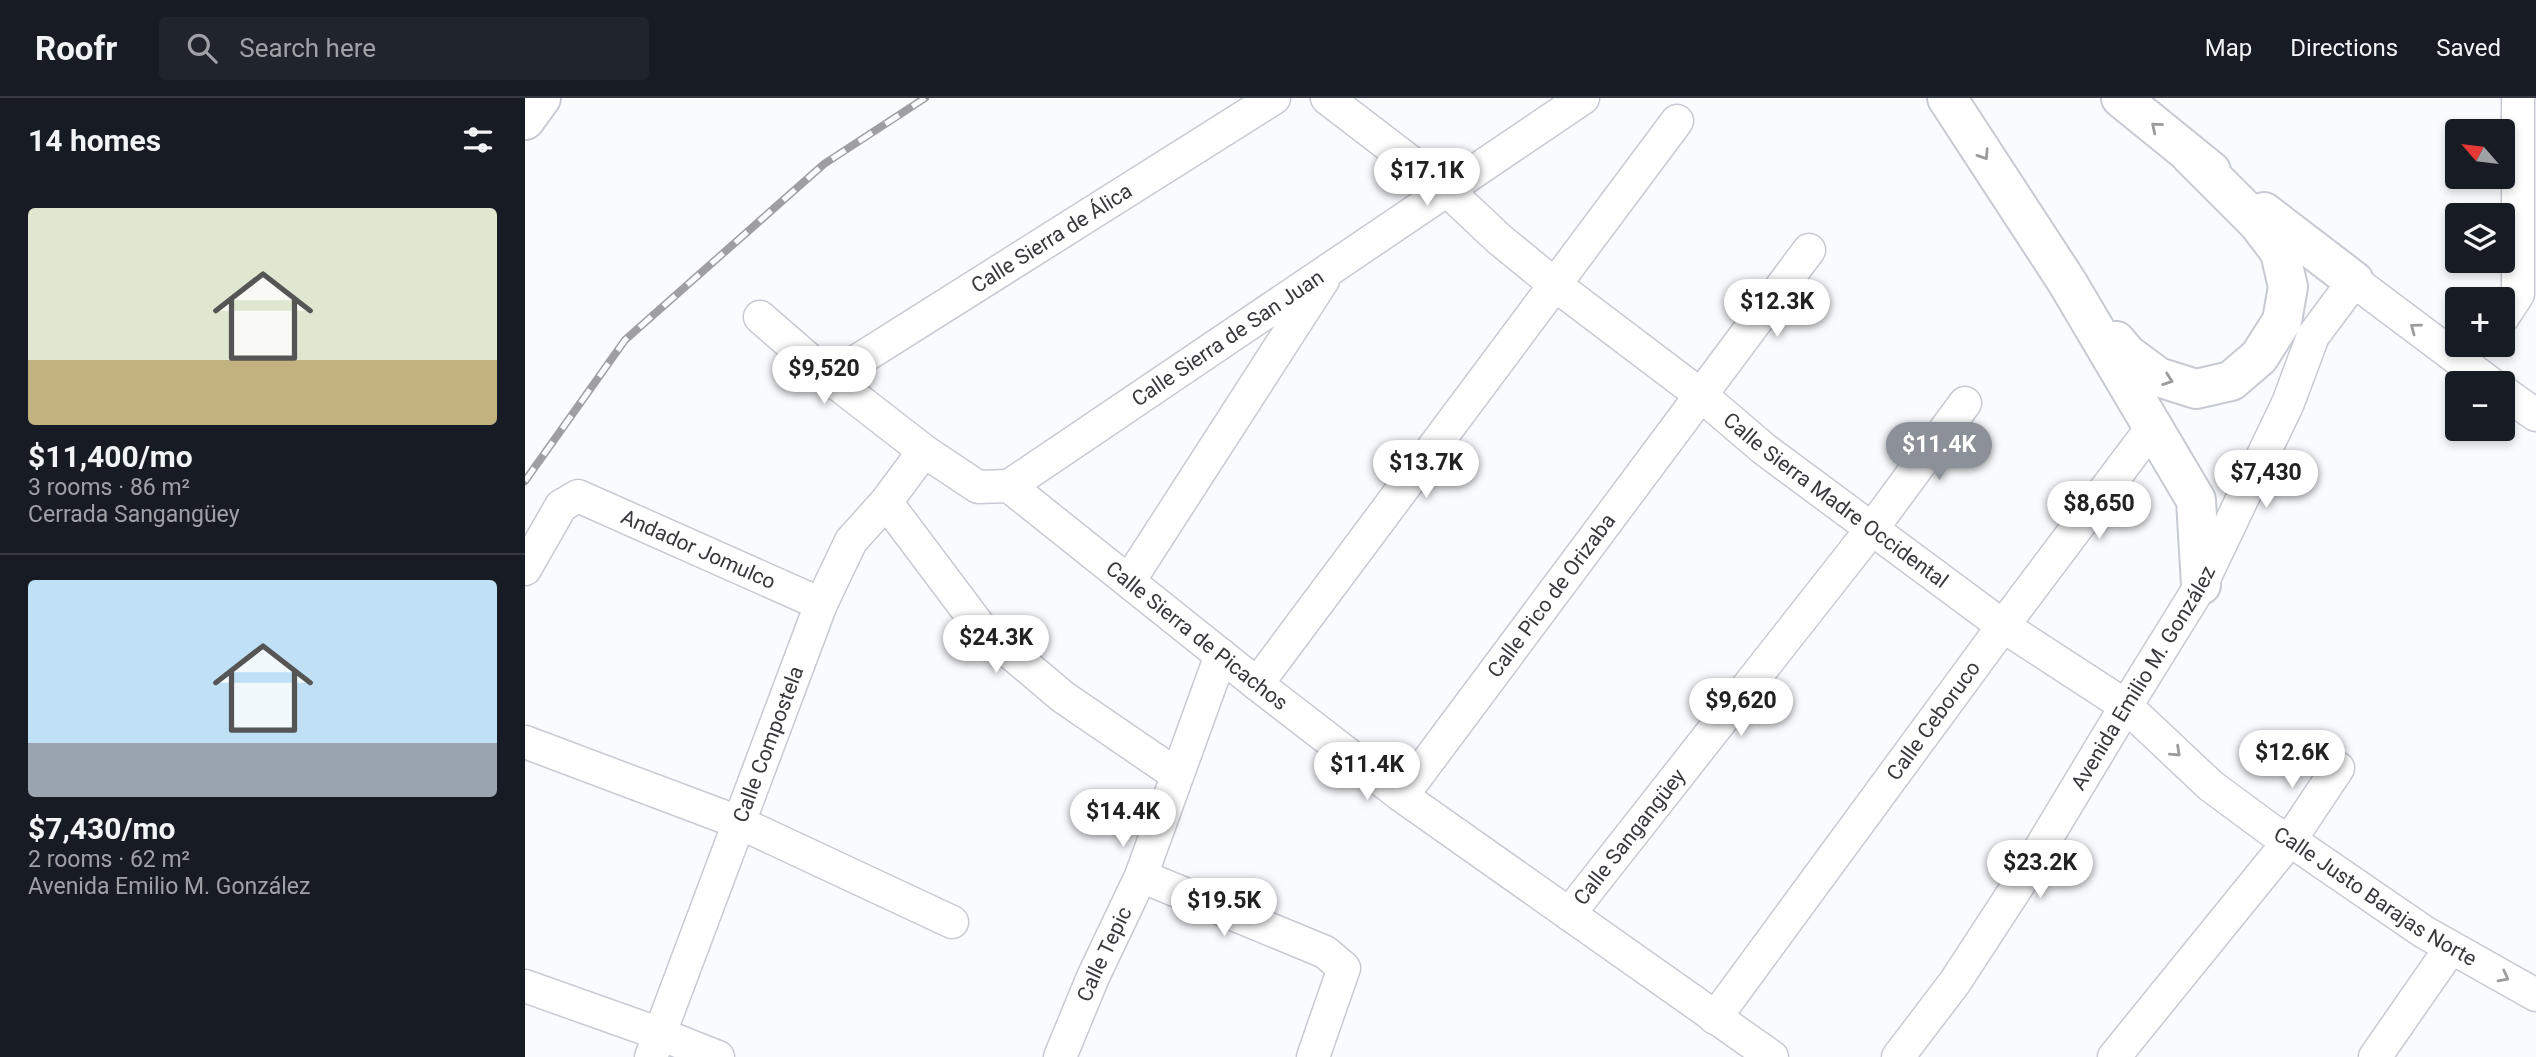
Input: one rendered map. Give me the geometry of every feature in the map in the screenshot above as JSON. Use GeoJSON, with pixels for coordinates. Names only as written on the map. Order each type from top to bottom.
{"type":"FeatureCollection","features":[{"type":"Feature","properties":{"kind":"highway"},"geometry":{"type":"LineString","coordinates":[[525,112],[534,98]]}},
{"type":"Feature","properties":{"kind":"highway"},"geometry":{"type":"LineString","coordinates":[[525,120],[541,98]]}},
{"type":"Feature","properties":{"kind":"highway"},"geometry":{"type":"LineString","coordinates":[[1947,98],[2067,282],[2196,500],[2201,585]]}},
{"type":"Feature","properties":{"kind":"highway"},"geometry":{"type":"LineString","coordinates":[[2121,98],[2190,155],[2354,281]]}},
{"type":"Feature","properties":{"kind":"highway"},"geometry":{"type":"LineString","coordinates":[[2067,282],[2127,354],[2158,377],[2196,389],[2231,381],[2259,357],[2282,321],[2288,287],[2280,252],[2258,223],[2190,155]]}},
{"type":"Feature","properties":{"kind":"street","name":"Calle Sierra de Álica"},"geometry":{"type":"LineString","coordinates":[[830,378],[1274,98]]}},
{"type":"Feature","properties":{"kind":"street"},"geometry":{"type":"LineString","coordinates":[[1327,98],[1447,190],[1499,239],[1554,284]]}},
{"type":"Feature","properties":{"kind":"street","name":"Calle Sierra de San Juan"},"geometry":{"type":"LineString","coordinates":[[1009,486],[1583,98]]}},
{"type":"Feature","properties":{"kind":"street"},"geometry":{"type":"LineString","coordinates":[[2518,98],[2519,302]]}},
{"type":"Feature","properties":{"kind":"street"},"geometry":{"type":"LineString","coordinates":[[1257,684],[1677,121]]}},
{"type":"Feature","properties":{"kind":"street","name":"Calle Pico de Orizaba"},"geometry":{"type":"LineString","coordinates":[[1402,796],[1809,250]]}},
{"type":"Feature","properties":{"kind":"street"},"geometry":{"type":"LineString","coordinates":[[1129,581],[1330,269]]}},
{"type":"Feature","properties":{"kind":"street"},"geometry":{"type":"LineString","coordinates":[[2354,281],[2480,365]]}},
{"type":"Feature","properties":{"kind":"street","name":"Avenida Emilio M. González"},"geometry":{"type":"LineString","coordinates":[[1898,1057],[1955,982],[2017,887],[2201,585],[2288,403],[2313,337],[2354,281]]}},
{"type":"Feature","properties":{"kind":"street","name":"Calle Sierra Madre Occidental"},"geometry":{"type":"LineString","coordinates":[[1554,284],[1702,396],[1764,449],[1871,530],[2003,626],[2126,706]]}},
{"type":"Feature","properties":{"kind":"street"},"geometry":{"type":"LineString","coordinates":[[760,317],[830,378],[924,451],[978,487],[1009,486]]}},
{"type":"Feature","properties":{"kind":"street"},"geometry":{"type":"LineString","coordinates":[[2515,400],[2536,415]]}},
{"type":"Feature","properties":{"kind":"street","name":"Calle Sangangüey"},"geometry":{"type":"LineString","coordinates":[[1569,915],[1871,530],[1965,403]]}},
{"type":"Feature","properties":{"kind":"street","name":"Calle Ceboruco"},"geometry":{"type":"LineString","coordinates":[[1715,1018],[2154,425]]}},
{"type":"Feature","properties":{"kind":"street","name":"Calle Compostela"},"geometry":{"type":"LineString","coordinates":[[656,1045],[821,604],[851,541],[886,502],[924,451]]}},
{"type":"Feature","properties":{"kind":"street","name":"Calle Sierra de Picachos"},"geometry":{"type":"LineString","coordinates":[[1009,486],[1402,796],[1772,1057]]}},
{"type":"Feature","properties":{"kind":"street","name":"Andador Jomulco"},"geometry":{"type":"LineString","coordinates":[[525,569],[561,506],[578,496],[821,604]]}},
{"type":"Feature","properties":{"kind":"street"},"geometry":{"type":"LineString","coordinates":[[886,502],[980,627],[1063,697],[1177,775]]}},
{"type":"Feature","properties":{"kind":"street","name":"Calle Tepic"},"geometry":{"type":"LineString","coordinates":[[1060,1057],[1093,977],[1141,876],[1221,655]]}},
{"type":"Feature","properties":{"kind":"street","name":"Calle Justo Barajas Norte"},"geometry":{"type":"LineString","coordinates":[[2126,706],[2211,786],[2272,831],[2290,840],[2450,949],[2536,995]]}},
{"type":"Feature","properties":{"kind":"street"},"geometry":{"type":"LineString","coordinates":[[525,742],[738,822],[951,922]]}},
{"type":"Feature","properties":{"kind":"street"},"geometry":{"type":"LineString","coordinates":[[2114,1057],[2290,840],[2338,768]]}},
{"type":"Feature","properties":{"kind":"street"},"geometry":{"type":"LineString","coordinates":[[1141,876],[1325,952],[1344,968],[1313,1057]]}},
{"type":"Feature","properties":{"kind":"street"},"geometry":{"type":"LineString","coordinates":[[2375,1057],[2450,949]]}},
{"type":"Feature","properties":{"kind":"street"},"geometry":{"type":"LineString","coordinates":[[525,986],[656,1045],[718,1057]]}},
{"type":"Feature","properties":{"kind":"railway"},"geometry":{"type":"LineString","coordinates":[[525,481],[625,340],[824,164],[925,98]]}}]}
